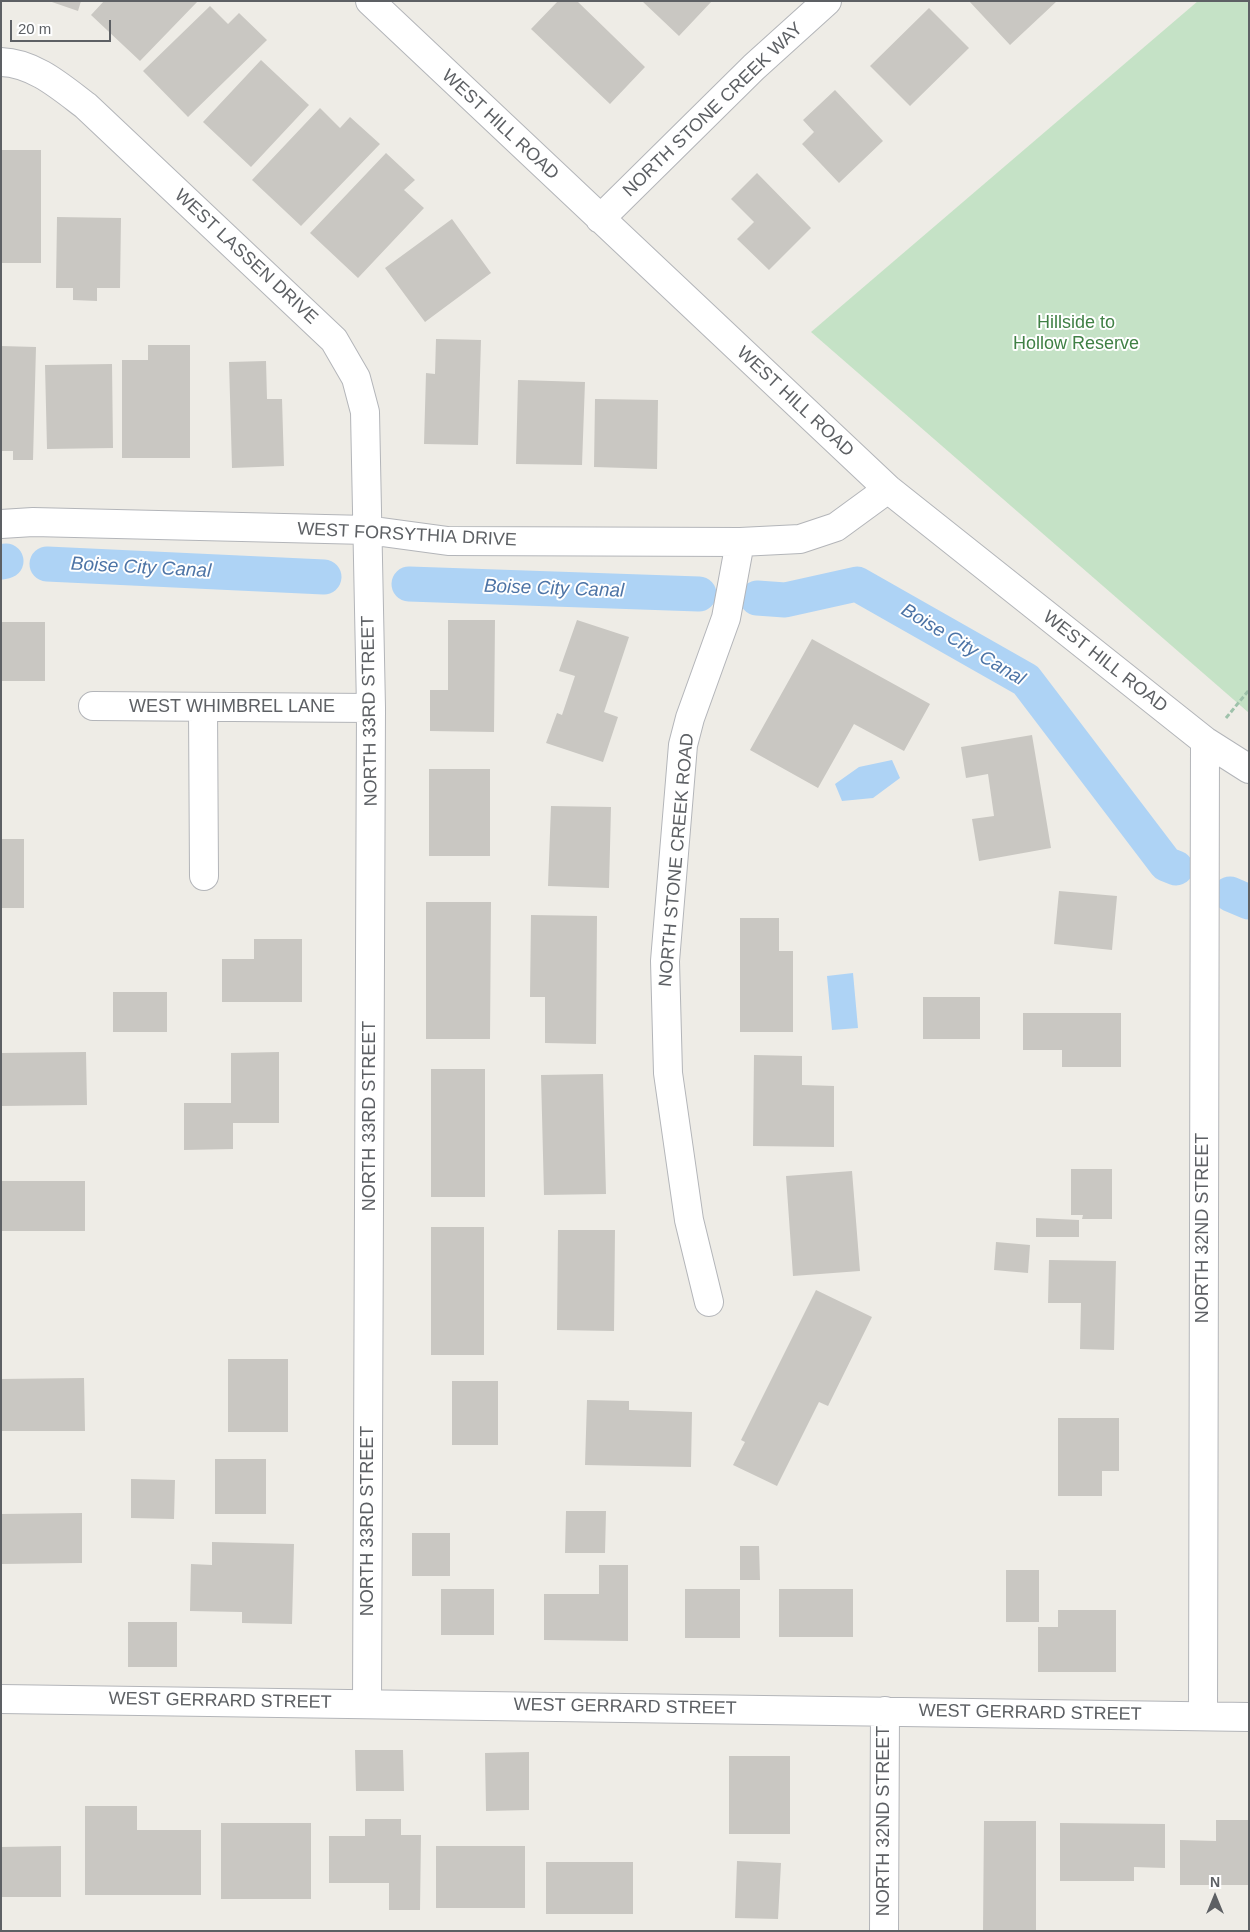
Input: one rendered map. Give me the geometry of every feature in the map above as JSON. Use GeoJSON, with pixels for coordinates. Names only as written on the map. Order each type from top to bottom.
{"type":"FeatureCollection","features":[{"type":"Feature","properties":{"kind":"street","name":"WEST HILL ROAD"},"geometry":{"type":"LineString","coordinates":[[370,1],[888,489],[1205,741],[1249,769]]}},
{"type":"Feature","properties":{"kind":"street","name":"NORTH STONE CREEK WAY"},"geometry":{"type":"LineString","coordinates":[[600,219],[754,67],[827,1]]}},
{"type":"Feature","properties":{"kind":"street","name":"WEST LASSEN DRIVE"},"geometry":{"type":"LineString","coordinates":[[1,62],[8,62],[46,75],[86,106],[334,340],[356,378],[365,412],[367,530]]}},
{"type":"Feature","properties":{"kind":"street","name":"WEST FORSYTHIA DRIVE"},"geometry":{"type":"LineString","coordinates":[[1,524],[33,522],[367,530],[448,541],[740,542],[800,540],[836,527],[888,489]]}},
{"type":"Feature","properties":{"kind":"street","name":"NORTH 33RD STREET"},"geometry":{"type":"LineString","coordinates":[[367,530],[372,708],[367,1703]]}},
{"type":"Feature","properties":{"kind":"street","name":"NORTH STONE CREEK ROAD"},"geometry":{"type":"LineString","coordinates":[[709,1302],[689,1220],[668,1073],[665,961],[683,745],[690,718],[726,618],[740,542]]}},
{"type":"Feature","properties":{"kind":"street","name":"WEST WHIMBREL LANE"},"geometry":{"type":"LineString","coordinates":[[94,706],[372,708]]}},
{"type":"Feature","properties":{"kind":"street"},"geometry":{"type":"LineString","coordinates":[[203,707],[204,876]]}},
{"type":"Feature","properties":{"kind":"street","name":"NORTH 32ND STREET"},"geometry":{"type":"LineString","coordinates":[[1203,1716],[1205,741]]}},
{"type":"Feature","properties":{"kind":"street","name":"WEST GERRARD STREET"},"geometry":{"type":"LineString","coordinates":[[1,1699],[1249,1716]]}},
{"type":"Feature","properties":{"kind":"street","name":"NORTH 32ND STREET"},"geometry":{"type":"LineString","coordinates":[[884,1931],[885,1711]]}},
{"type":"Feature","properties":{"kind":"green space","name":"Hillside to Hollow Reserve"},"geometry":{"type":"Polygon","coordinates":[[[1198,1],[1249,1],[1249,713],[811,332],[1198,1]]]}},
{"type":"Feature","properties":{"kind":"water"},"geometry":{"type":"Polygon","coordinates":[[[892,760],[900,778],[873,798],[842,801],[835,784],[859,767],[892,760]]]}},
{"type":"Feature","properties":{"kind":"water"},"geometry":{"type":"Polygon","coordinates":[[[853,973],[858,1028],[832,1030],[827,976],[853,973]]]}},
{"type":"Feature","properties":{"kind":"building"},"geometry":{"type":"Polygon","coordinates":[[[49,1],[81,1],[78,11],[49,1]]]}},
{"type":"Feature","properties":{"kind":"building"},"geometry":{"type":"Polygon","coordinates":[[[104,1],[198,1],[140,61],[91,15],[104,1]]]}},
{"type":"Feature","properties":{"kind":"building"},"geometry":{"type":"Polygon","coordinates":[[[558,1],[577,1],[645,67],[610,104],[531,29],[558,1]]]}},
{"type":"Feature","properties":{"kind":"building"},"geometry":{"type":"Polygon","coordinates":[[[642,1],[712,1],[679,36],[642,1]]]}},
{"type":"Feature","properties":{"kind":"building"},"geometry":{"type":"Polygon","coordinates":[[[969,1],[1057,1],[1010,45],[969,1]]]}},
{"type":"Feature","properties":{"kind":"building"},"geometry":{"type":"Polygon","coordinates":[[[210,6],[228,24],[239,13],[267,40],[188,117],[143,71],[210,6]]]}},
{"type":"Feature","properties":{"kind":"building"},"geometry":{"type":"Polygon","coordinates":[[[929,8],[969,48],[910,106],[870,66],[929,8]]]}},
{"type":"Feature","properties":{"kind":"building"},"geometry":{"type":"Polygon","coordinates":[[[261,60],[309,105],[251,167],[203,122],[261,60]]]}},
{"type":"Feature","properties":{"kind":"building"},"geometry":{"type":"Polygon","coordinates":[[[835,90],[883,141],[839,183],[802,144],[814,132],[803,120],[835,90]]]}},
{"type":"Feature","properties":{"kind":"building"},"geometry":{"type":"Polygon","coordinates":[[[320,108],[340,128],[350,117],[380,144],[301,226],[252,180],[320,108]]]}},
{"type":"Feature","properties":{"kind":"building"},"geometry":{"type":"Polygon","coordinates":[[[1,150],[41,150],[41,263],[1,263],[1,150]]]}},
{"type":"Feature","properties":{"kind":"building"},"geometry":{"type":"Polygon","coordinates":[[[386,153],[415,180],[404,190],[424,208],[358,278],[310,233],[386,153]]]}},
{"type":"Feature","properties":{"kind":"building"},"geometry":{"type":"Polygon","coordinates":[[[757,173],[811,228],[769,270],[737,239],[754,222],[731,199],[757,173]]]}},
{"type":"Feature","properties":{"kind":"building"},"geometry":{"type":"Polygon","coordinates":[[[57,217],[121,218],[120,288],[97,288],[97,301],[73,300],[73,288],[56,288],[57,217]]]}},
{"type":"Feature","properties":{"kind":"building"},"geometry":{"type":"Polygon","coordinates":[[[452,219],[491,273],[425,322],[385,268],[452,219]]]}},
{"type":"Feature","properties":{"kind":"building"},"geometry":{"type":"Polygon","coordinates":[[[436,339],[481,340],[478,445],[424,444],[426,373],[435,374],[436,339]]]}},
{"type":"Feature","properties":{"kind":"building"},"geometry":{"type":"Polygon","coordinates":[[[148,345],[190,345],[190,458],[122,458],[122,360],[148,360],[148,345]]]}},
{"type":"Feature","properties":{"kind":"building"},"geometry":{"type":"Polygon","coordinates":[[[1,346],[36,347],[33,460],[13,460],[13,451],[1,451],[1,346]]]}},
{"type":"Feature","properties":{"kind":"building"},"geometry":{"type":"Polygon","coordinates":[[[266,361],[267,399],[282,399],[284,466],[232,468],[229,362],[266,361]]]}},
{"type":"Feature","properties":{"kind":"building"},"geometry":{"type":"Polygon","coordinates":[[[112,364],[113,448],[47,449],[45,365],[112,364]]]}},
{"type":"Feature","properties":{"kind":"building"},"geometry":{"type":"Polygon","coordinates":[[[518,380],[585,382],[582,465],[516,464],[518,380]]]}},
{"type":"Feature","properties":{"kind":"building"},"geometry":{"type":"Polygon","coordinates":[[[595,399],[658,400],[657,469],[594,467],[595,399]]]}},
{"type":"Feature","properties":{"kind":"building"},"geometry":{"type":"Polygon","coordinates":[[[448,620],[495,620],[494,732],[430,731],[430,690],[448,690],[448,620]]]}},
{"type":"Feature","properties":{"kind":"building"},"geometry":{"type":"Polygon","coordinates":[[[577,620],[629,637],[604,712],[618,717],[603,762],[546,743],[557,713],[562,715],[575,676],[559,671],[577,620]]]}},
{"type":"Feature","properties":{"kind":"building"},"geometry":{"type":"Polygon","coordinates":[[[1,622],[45,622],[45,681],[1,681],[1,622]]]}},
{"type":"Feature","properties":{"kind":"building"},"geometry":{"type":"Polygon","coordinates":[[[812,639],[930,704],[904,751],[854,724],[818,788],[750,750],[812,639]]]}},
{"type":"Feature","properties":{"kind":"building"},"geometry":{"type":"Polygon","coordinates":[[[1032,735],[1051,848],[979,861],[972,819],[994,816],[988,774],[966,778],[961,747],[1032,735]]]}},
{"type":"Feature","properties":{"kind":"building"},"geometry":{"type":"Polygon","coordinates":[[[429,769],[490,769],[490,856],[429,856],[429,769]]]}},
{"type":"Feature","properties":{"kind":"building"},"geometry":{"type":"Polygon","coordinates":[[[551,806],[611,807],[609,888],[548,886],[551,806]]]}},
{"type":"Feature","properties":{"kind":"building"},"geometry":{"type":"Polygon","coordinates":[[[1,839],[24,839],[24,908],[1,908],[1,839]]]}},
{"type":"Feature","properties":{"kind":"building"},"geometry":{"type":"Polygon","coordinates":[[[1059,891],[1117,896],[1112,950],[1054,944],[1059,891]]]}},
{"type":"Feature","properties":{"kind":"building"},"geometry":{"type":"Polygon","coordinates":[[[426,902],[491,902],[490,1039],[426,1039],[426,902]]]}},
{"type":"Feature","properties":{"kind":"building"},"geometry":{"type":"Polygon","coordinates":[[[531,915],[597,916],[596,1044],[545,1043],[545,997],[530,997],[531,915]]]}},
{"type":"Feature","properties":{"kind":"building"},"geometry":{"type":"Polygon","coordinates":[[[740,918],[779,918],[779,951],[793,951],[793,1032],[740,1032],[740,918]]]}},
{"type":"Feature","properties":{"kind":"building"},"geometry":{"type":"Polygon","coordinates":[[[254,939],[302,939],[302,1002],[222,1002],[222,959],[254,959],[254,939]]]}},
{"type":"Feature","properties":{"kind":"building"},"geometry":{"type":"Polygon","coordinates":[[[113,992],[167,992],[167,1032],[113,1032],[113,992]]]}},
{"type":"Feature","properties":{"kind":"building"},"geometry":{"type":"Polygon","coordinates":[[[923,997],[980,997],[980,1039],[923,1039],[923,997]]]}},
{"type":"Feature","properties":{"kind":"building"},"geometry":{"type":"Polygon","coordinates":[[[1023,1013],[1121,1013],[1121,1067],[1062,1067],[1062,1050],[1023,1050],[1023,1013]]]}},
{"type":"Feature","properties":{"kind":"building"},"geometry":{"type":"Polygon","coordinates":[[[86,1052],[87,1105],[1,1106],[1,1053],[86,1052]]]}},
{"type":"Feature","properties":{"kind":"building"},"geometry":{"type":"Polygon","coordinates":[[[279,1052],[279,1123],[233,1123],[233,1149],[184,1150],[184,1103],[231,1103],[231,1053],[279,1052]]]}},
{"type":"Feature","properties":{"kind":"building"},"geometry":{"type":"Polygon","coordinates":[[[754,1055],[802,1056],[802,1085],[834,1086],[834,1147],[753,1146],[754,1055]]]}},
{"type":"Feature","properties":{"kind":"building"},"geometry":{"type":"Polygon","coordinates":[[[431,1069],[485,1069],[485,1197],[431,1197],[431,1069]]]}},
{"type":"Feature","properties":{"kind":"building"},"geometry":{"type":"Polygon","coordinates":[[[603,1074],[606,1194],[544,1195],[541,1075],[603,1074]]]}},
{"type":"Feature","properties":{"kind":"building"},"geometry":{"type":"Polygon","coordinates":[[[1071,1169],[1112,1169],[1112,1219],[1082,1219],[1083,1215],[1071,1215],[1071,1169]]]}},
{"type":"Feature","properties":{"kind":"building"},"geometry":{"type":"Polygon","coordinates":[[[852,1171],[860,1271],[793,1276],[786,1176],[852,1171]]]}},
{"type":"Feature","properties":{"kind":"building"},"geometry":{"type":"Polygon","coordinates":[[[1,1181],[85,1181],[85,1231],[1,1231],[1,1181]]]}},
{"type":"Feature","properties":{"kind":"building"},"geometry":{"type":"Polygon","coordinates":[[[1036,1218],[1079,1220],[1079,1237],[1036,1237],[1036,1218]]]}},
{"type":"Feature","properties":{"kind":"building"},"geometry":{"type":"Polygon","coordinates":[[[431,1227],[484,1227],[484,1355],[431,1355],[431,1227]]]}},
{"type":"Feature","properties":{"kind":"building"},"geometry":{"type":"Polygon","coordinates":[[[558,1230],[615,1230],[614,1331],[557,1330],[558,1230]]]}},
{"type":"Feature","properties":{"kind":"building"},"geometry":{"type":"Polygon","coordinates":[[[996,1242],[1030,1245],[1028,1273],[994,1270],[996,1242]]]}},
{"type":"Feature","properties":{"kind":"building"},"geometry":{"type":"Polygon","coordinates":[[[1049,1260],[1116,1261],[1114,1350],[1080,1349],[1081,1303],[1048,1303],[1049,1260]]]}},
{"type":"Feature","properties":{"kind":"building"},"geometry":{"type":"Polygon","coordinates":[[[816,1290],[872,1317],[828,1406],[819,1402],[777,1486],[733,1465],[745,1442],[741,1440],[816,1290]]]}},
{"type":"Feature","properties":{"kind":"building"},"geometry":{"type":"Polygon","coordinates":[[[228,1359],[288,1359],[288,1432],[228,1432],[228,1359]]]}},
{"type":"Feature","properties":{"kind":"building"},"geometry":{"type":"Polygon","coordinates":[[[84,1378],[85,1431],[1,1431],[1,1379],[84,1378]]]}},
{"type":"Feature","properties":{"kind":"building"},"geometry":{"type":"Polygon","coordinates":[[[452,1381],[498,1381],[498,1445],[452,1445],[452,1381]]]}},
{"type":"Feature","properties":{"kind":"building"},"geometry":{"type":"Polygon","coordinates":[[[587,1400],[629,1401],[629,1410],[692,1412],[691,1467],[585,1465],[587,1400]]]}},
{"type":"Feature","properties":{"kind":"building"},"geometry":{"type":"Polygon","coordinates":[[[1058,1418],[1119,1418],[1119,1471],[1102,1471],[1102,1496],[1058,1496],[1058,1418]]]}},
{"type":"Feature","properties":{"kind":"building"},"geometry":{"type":"Polygon","coordinates":[[[215,1459],[266,1459],[266,1514],[215,1514],[215,1459]]]}},
{"type":"Feature","properties":{"kind":"building"},"geometry":{"type":"Polygon","coordinates":[[[131,1479],[175,1480],[174,1519],[131,1518],[131,1479]]]}},
{"type":"Feature","properties":{"kind":"building"},"geometry":{"type":"Polygon","coordinates":[[[566,1511],[606,1511],[605,1553],[565,1553],[566,1511]]]}},
{"type":"Feature","properties":{"kind":"building"},"geometry":{"type":"Polygon","coordinates":[[[82,1513],[82,1563],[1,1564],[1,1514],[82,1513]]]}},
{"type":"Feature","properties":{"kind":"building"},"geometry":{"type":"Polygon","coordinates":[[[412,1533],[450,1533],[450,1576],[412,1576],[412,1533]]]}},
{"type":"Feature","properties":{"kind":"building"},"geometry":{"type":"Polygon","coordinates":[[[212,1542],[294,1544],[292,1624],[242,1623],[242,1612],[190,1611],[191,1564],[212,1565],[212,1542]]]}},
{"type":"Feature","properties":{"kind":"building"},"geometry":{"type":"Polygon","coordinates":[[[740,1546],[759,1546],[760,1580],[740,1580],[740,1546]]]}},
{"type":"Feature","properties":{"kind":"building"},"geometry":{"type":"Polygon","coordinates":[[[599,1565],[628,1565],[628,1641],[544,1640],[544,1594],[599,1594],[599,1565]]]}},
{"type":"Feature","properties":{"kind":"building"},"geometry":{"type":"Polygon","coordinates":[[[1006,1570],[1039,1570],[1039,1622],[1006,1622],[1006,1570]]]}},
{"type":"Feature","properties":{"kind":"building"},"geometry":{"type":"Polygon","coordinates":[[[441,1589],[494,1589],[494,1635],[441,1635],[441,1589]]]}},
{"type":"Feature","properties":{"kind":"building"},"geometry":{"type":"Polygon","coordinates":[[[685,1589],[740,1589],[740,1638],[685,1638],[685,1589]]]}},
{"type":"Feature","properties":{"kind":"building"},"geometry":{"type":"Polygon","coordinates":[[[779,1589],[853,1589],[853,1637],[779,1637],[779,1589]]]}},
{"type":"Feature","properties":{"kind":"building"},"geometry":{"type":"Polygon","coordinates":[[[1058,1610],[1116,1610],[1116,1672],[1038,1672],[1038,1627],[1058,1627],[1058,1610]]]}},
{"type":"Feature","properties":{"kind":"building"},"geometry":{"type":"Polygon","coordinates":[[[128,1622],[177,1622],[177,1667],[128,1667],[128,1622]]]}},
{"type":"Feature","properties":{"kind":"building"},"geometry":{"type":"Polygon","coordinates":[[[355,1750],[403,1750],[404,1791],[356,1791],[355,1750]]]}},
{"type":"Feature","properties":{"kind":"building"},"geometry":{"type":"Polygon","coordinates":[[[529,1752],[529,1810],[486,1811],[485,1753],[529,1752]]]}},
{"type":"Feature","properties":{"kind":"building"},"geometry":{"type":"Polygon","coordinates":[[[729,1756],[790,1756],[790,1834],[729,1834],[729,1756]]]}},
{"type":"Feature","properties":{"kind":"building"},"geometry":{"type":"Polygon","coordinates":[[[85,1806],[137,1806],[137,1830],[201,1830],[201,1895],[85,1895],[85,1806]]]}},
{"type":"Feature","properties":{"kind":"building"},"geometry":{"type":"Polygon","coordinates":[[[365,1819],[401,1819],[401,1835],[421,1835],[420,1910],[389,1910],[389,1883],[329,1883],[329,1836],[365,1836],[365,1819]]]}},
{"type":"Feature","properties":{"kind":"building"},"geometry":{"type":"Polygon","coordinates":[[[1216,1820],[1249,1820],[1249,1885],[1180,1885],[1180,1840],[1216,1841],[1216,1820]]]}},
{"type":"Feature","properties":{"kind":"building"},"geometry":{"type":"Polygon","coordinates":[[[984,1821],[1036,1821],[1036,1931],[983,1931],[984,1821]]]}},
{"type":"Feature","properties":{"kind":"building"},"geometry":{"type":"Polygon","coordinates":[[[221,1823],[311,1823],[311,1899],[221,1899],[221,1823]]]}},
{"type":"Feature","properties":{"kind":"building"},"geometry":{"type":"Polygon","coordinates":[[[1060,1823],[1165,1824],[1165,1868],[1134,1867],[1134,1881],[1060,1881],[1060,1823]]]}},
{"type":"Feature","properties":{"kind":"building"},"geometry":{"type":"Polygon","coordinates":[[[61,1846],[61,1897],[1,1897],[1,1847],[61,1846]]]}},
{"type":"Feature","properties":{"kind":"building"},"geometry":{"type":"Polygon","coordinates":[[[436,1846],[525,1846],[525,1908],[436,1908],[436,1846]]]}},
{"type":"Feature","properties":{"kind":"building"},"geometry":{"type":"Polygon","coordinates":[[[737,1861],[781,1863],[778,1919],[735,1918],[737,1861]]]}},
{"type":"Feature","properties":{"kind":"building"},"geometry":{"type":"Polygon","coordinates":[[[546,1862],[633,1862],[633,1914],[546,1914],[546,1862]]]}},
{"type":"Feature","properties":{"kind":"waterway","name":"Boise City Canal"},"geometry":{"type":"LineString","coordinates":[[1,562],[6,561]]}},
{"type":"Feature","properties":{"kind":"waterway","name":"Boise City Canal"},"geometry":{"type":"LineString","coordinates":[[47,564],[324,577]]}},
{"type":"Feature","properties":{"kind":"waterway","name":"Boise City Canal"},"geometry":{"type":"LineString","coordinates":[[409,584],[699,594]]}},
{"type":"Feature","properties":{"kind":"waterway","name":"Boise City Canal"},"geometry":{"type":"LineString","coordinates":[[757,598],[785,600],[857,584],[1026,680],[1166,864],[1176,868]]}},
{"type":"Feature","properties":{"kind":"waterway","name":"Boise City Canal"},"geometry":{"type":"LineString","coordinates":[[1230,894],[1249,902]]}}]}
